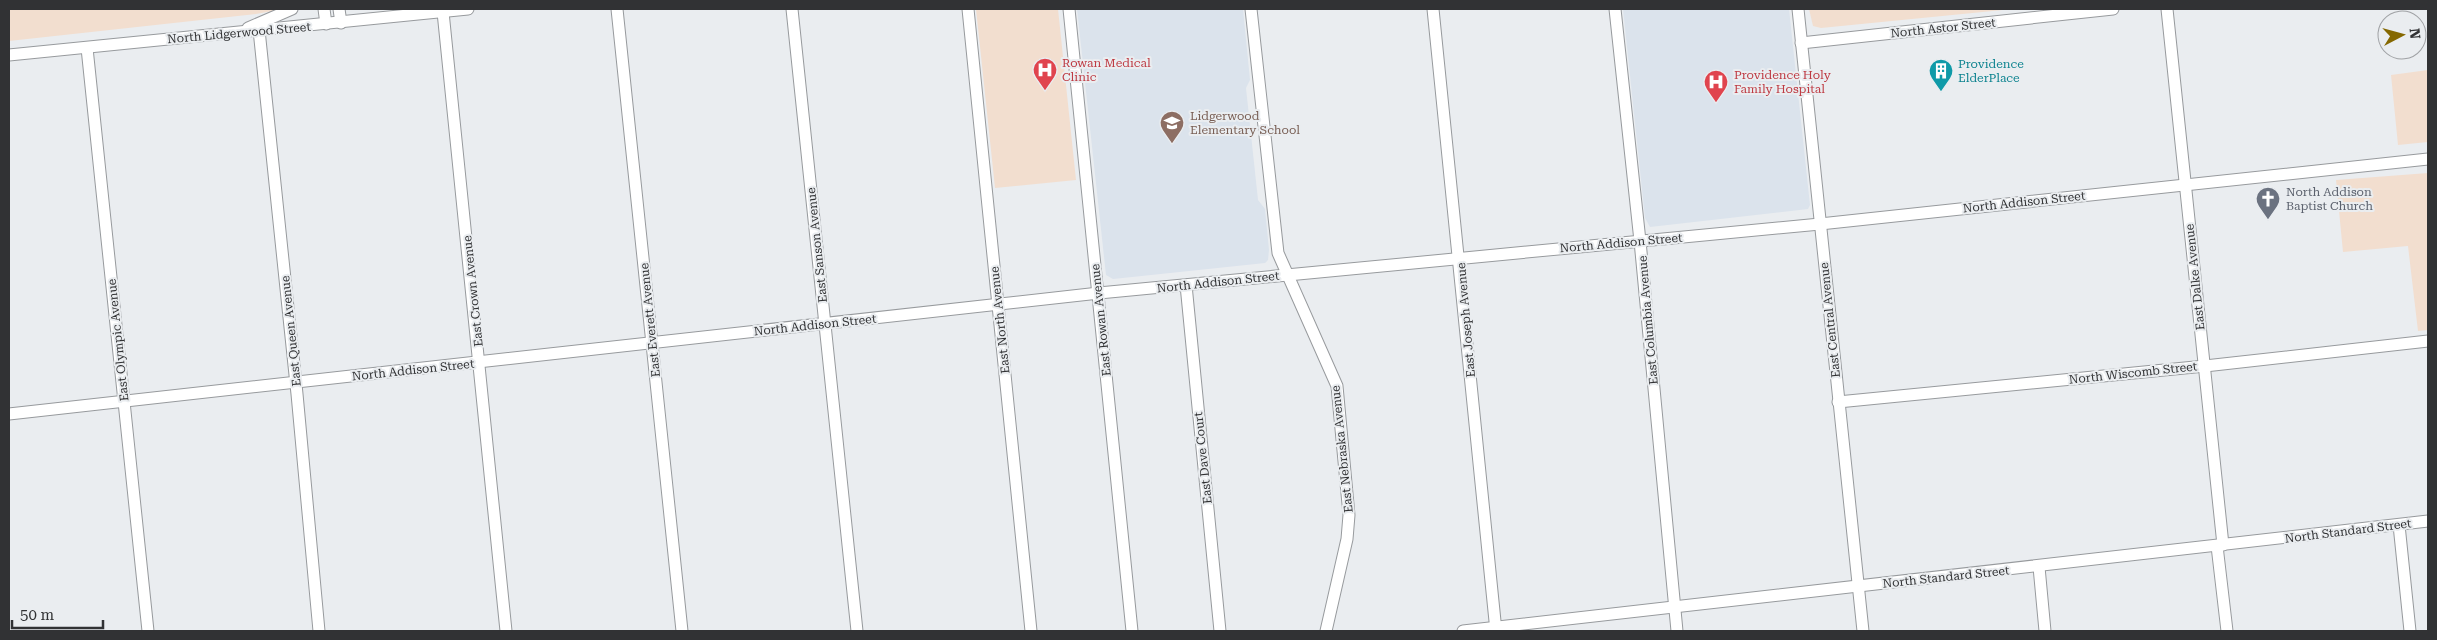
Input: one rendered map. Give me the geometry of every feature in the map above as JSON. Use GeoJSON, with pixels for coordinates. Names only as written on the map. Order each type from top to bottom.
{"type":"FeatureCollection","features":[{"type":"Feature","properties":{"kind":"street"},"geometry":{"type":"LineString","coordinates":[[240,31],[292,9]]}},
{"type":"Feature","properties":{"kind":"street"},"geometry":{"type":"LineString","coordinates":[[324,9],[326,24]]}},
{"type":"Feature","properties":{"kind":"street"},"geometry":{"type":"LineString","coordinates":[[339,9],[340,23]]}},
{"type":"Feature","properties":{"kind":"street","name":"North Lidgerwood Street"},"geometry":{"type":"LineString","coordinates":[[9,55],[468,9]]}},
{"type":"Feature","properties":{"kind":"street","name":"East Everett Avenue"},"geometry":{"type":"LineString","coordinates":[[617,9],[682,631]]}},
{"type":"Feature","properties":{"kind":"street","name":"East Sanson Avenue"},"geometry":{"type":"LineString","coordinates":[[792,9],[826,324],[856,631]]}},
{"type":"Feature","properties":{"kind":"street","name":"East North Avenue"},"geometry":{"type":"LineString","coordinates":[[968,9],[1031,631]]}},
{"type":"Feature","properties":{"kind":"street","name":"East Rowan Avenue"},"geometry":{"type":"LineString","coordinates":[[1069,9],[1132,631]]}},
{"type":"Feature","properties":{"kind":"street","name":"East Nebraska Avenue"},"geometry":{"type":"LineString","coordinates":[[1252,9],[1278,253],[1286,275],[1337,386],[1350,516],[1347,539],[1326,631]]}},
{"type":"Feature","properties":{"kind":"street","name":"East Joseph Avenue"},"geometry":{"type":"LineString","coordinates":[[1433,9],[1460,258],[1495,629]]}},
{"type":"Feature","properties":{"kind":"street","name":"East Columbia Avenue"},"geometry":{"type":"LineString","coordinates":[[1615,9],[1640,241],[1677,631]]}},
{"type":"Feature","properties":{"kind":"street","name":"East Central Avenue"},"geometry":{"type":"LineString","coordinates":[[1798,9],[1863,631]]}},
{"type":"Feature","properties":{"kind":"street","name":"North Astor Street"},"geometry":{"type":"LineString","coordinates":[[1801,43],[2113,9]]}},
{"type":"Feature","properties":{"kind":"street","name":"East Dalke Avenue"},"geometry":{"type":"LineString","coordinates":[[2167,9],[2204,366],[2226,631]]}},
{"type":"Feature","properties":{"kind":"street","name":"East Crown Avenue"},"geometry":{"type":"LineString","coordinates":[[443,12],[506,631]]}},
{"type":"Feature","properties":{"kind":"street","name":"East Queen Avenue"},"geometry":{"type":"LineString","coordinates":[[259,30],[296,382],[319,631]]}},
{"type":"Feature","properties":{"kind":"street","name":"East Olympic Avenue"},"geometry":{"type":"LineString","coordinates":[[87,48],[148,631]]}},
{"type":"Feature","properties":{"kind":"street","name":"North Addison Street"},"geometry":{"type":"LineString","coordinates":[[9,414],[999,304],[1820,224],[2428,159]]}},
{"type":"Feature","properties":{"kind":"street","name":"East Dave Court"},"geometry":{"type":"LineString","coordinates":[[1186,285],[1220,631]]}},
{"type":"Feature","properties":{"kind":"street","name":"North Wiscomb Street"},"geometry":{"type":"LineString","coordinates":[[1838,402],[2204,366],[2428,341]]}},
{"type":"Feature","properties":{"kind":"street","name":"North Standard Street"},"geometry":{"type":"LineString","coordinates":[[1464,631],[1495,629],[1674,606],[2039,567],[2428,521]]}},
{"type":"Feature","properties":{"kind":"street"},"geometry":{"type":"LineString","coordinates":[[2399,525],[2410,631]]}},
{"type":"Feature","properties":{"kind":"street"},"geometry":{"type":"LineString","coordinates":[[2039,567],[2045,631]]}},
{"type":"Feature","properties":{"kind":"shaded area"},"geometry":{"type":"Polygon","coordinates":[[[9,9],[283,9],[256,14],[9,41],[9,9]]]}},
{"type":"Feature","properties":{"kind":"shaded area"},"geometry":{"type":"Polygon","coordinates":[[[976,9],[1058,9],[1076,180],[995,188],[976,9]]]}},
{"type":"Feature","properties":{"kind":"shaded area","name":"Lidgerwood Elementary School"},"geometry":{"type":"Polygon","coordinates":[[[1077,9],[1243,9],[1250,80],[1246,88],[1258,200],[1265,209],[1269,250],[1268,260],[1265,263],[1113,279],[1106,275],[1077,9]]]}},
{"type":"Feature","properties":{"kind":"shaded area","name":"Providence Holy Family Hospital"},"geometry":{"type":"Polygon","coordinates":[[[1623,9],[1789,9],[1810,205],[1808,209],[1650,227],[1645,218],[1623,9]]]}},
{"type":"Feature","properties":{"kind":"shaded area"},"geometry":{"type":"Polygon","coordinates":[[[1809,9],[2013,9],[1821,28],[1813,26],[1809,9]]]}},
{"type":"Feature","properties":{"kind":"shaded area"},"geometry":{"type":"Polygon","coordinates":[[[2428,70],[2428,142],[2398,145],[2391,75],[2428,70]]]}},
{"type":"Feature","properties":{"kind":"shaded area"},"geometry":{"type":"Polygon","coordinates":[[[2428,173],[2428,330],[2418,331],[2408,246],[2343,252],[2336,180],[2428,173]]]}},
{"type":"Feature","properties":{"kind":"place","name":"Rowan Medical Clinic"},"geometry":{"type":"Point","coordinates":[1045,91]}},
{"type":"Feature","properties":{"kind":"place","name":"Providence ElderPlace"},"geometry":{"type":"Point","coordinates":[1941,92]}},
{"type":"Feature","properties":{"kind":"place","name":"Providence Holy Family Hospital"},"geometry":{"type":"Point","coordinates":[1716,103]}},
{"type":"Feature","properties":{"kind":"place","name":"Lidgerwood Elementary School"},"geometry":{"type":"Point","coordinates":[1172,144]}},
{"type":"Feature","properties":{"kind":"place","name":"North Addison Baptist Church"},"geometry":{"type":"Point","coordinates":[2268,220]}}]}
